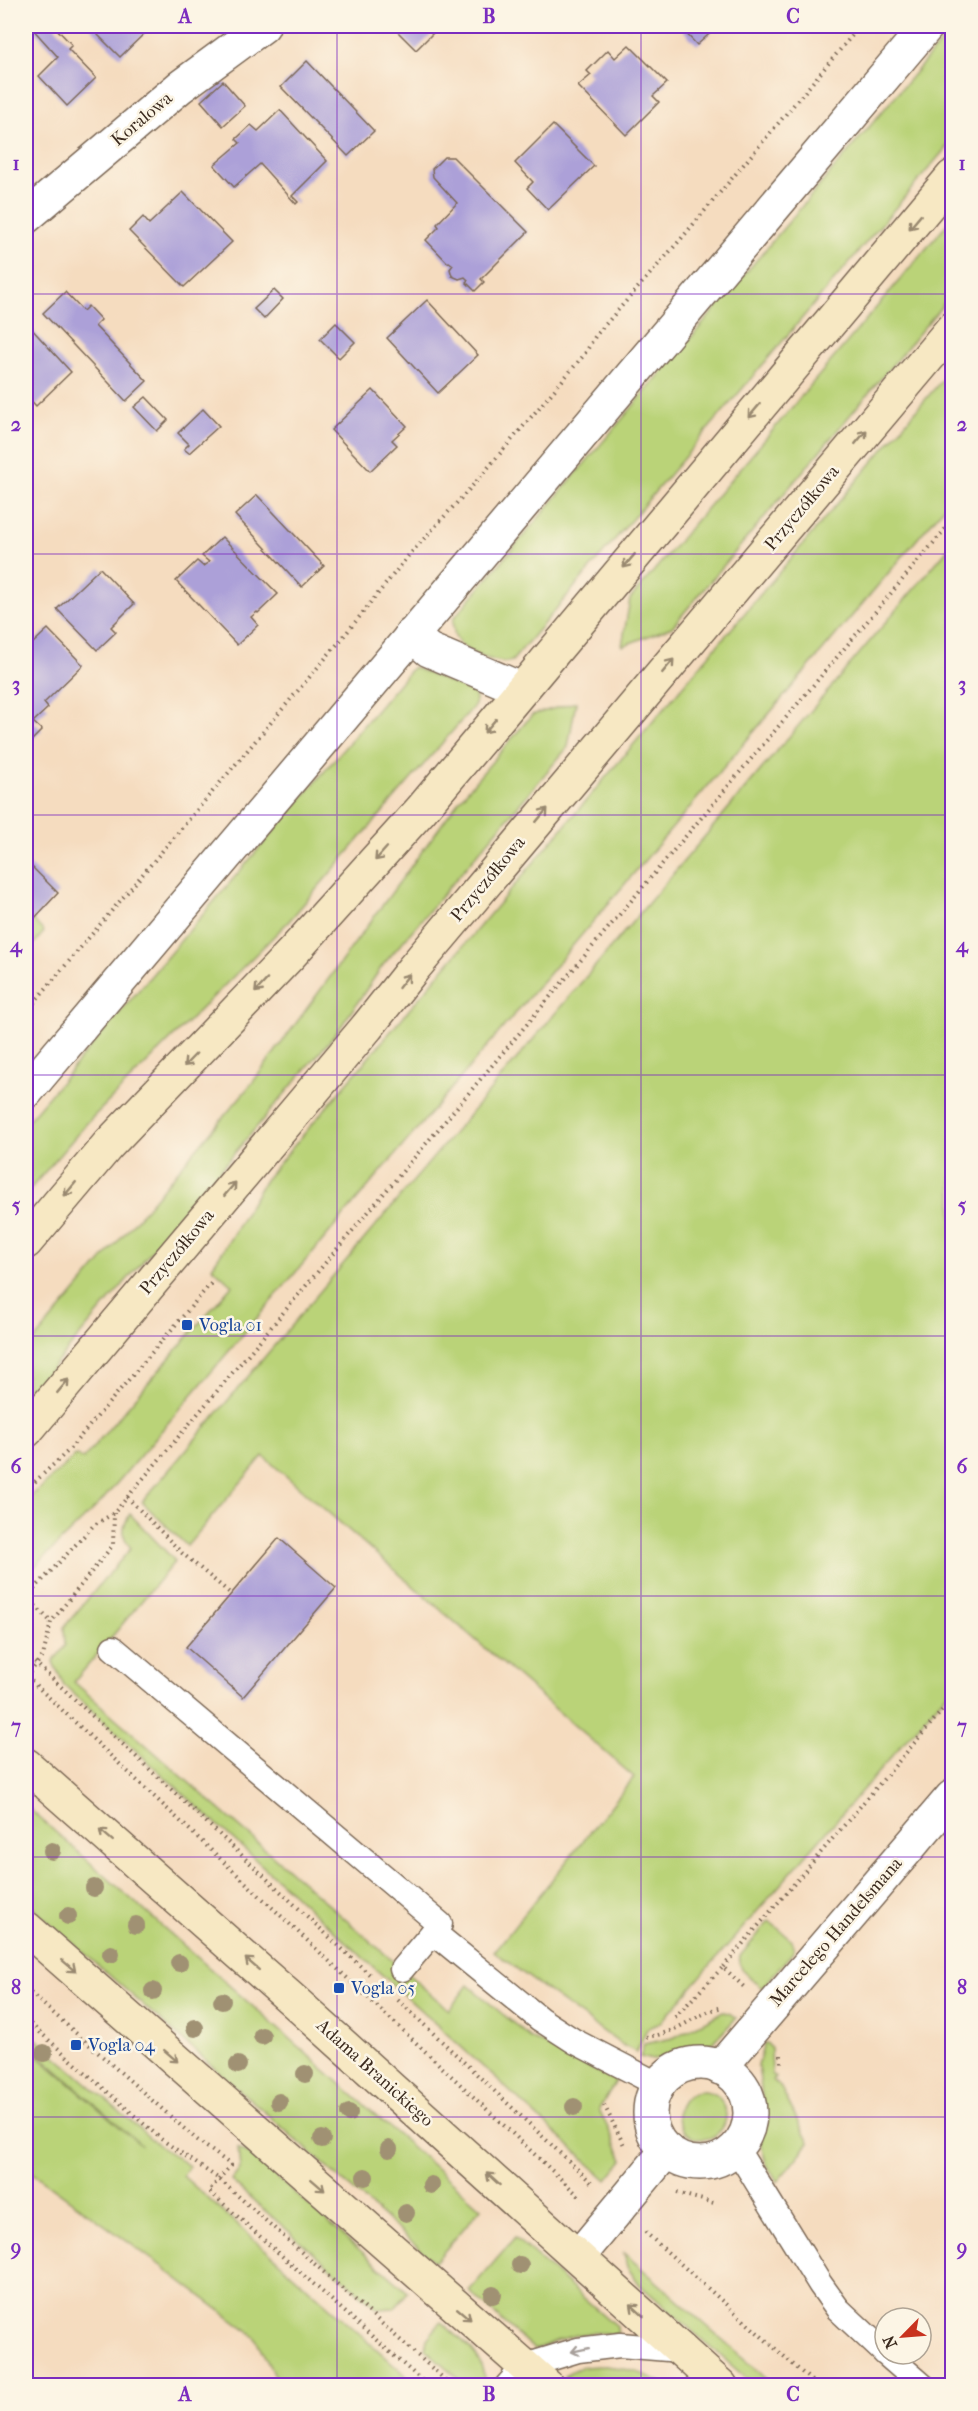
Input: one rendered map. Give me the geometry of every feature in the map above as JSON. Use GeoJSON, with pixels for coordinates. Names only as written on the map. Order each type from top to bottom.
{"type":"FeatureCollection","features":[{"type":"Feature","properties":{"kind":"main road"},"geometry":{"type":"LineString","coordinates":[[26,1242],[108,1145],[283,962],[421,810],[952,177]]}},
{"type":"Feature","properties":{"kind":"main road","name":"Przyczółkowa"},"geometry":{"type":"LineString","coordinates":[[26,1431],[952,329]]}},
{"type":"Feature","properties":{"kind":"main road","name":"Adama Branickiego"},"geometry":{"type":"LineString","coordinates":[[26,1765],[721,2385]]}},
{"type":"Feature","properties":{"kind":"main road"},"geometry":{"type":"LineString","coordinates":[[26,1928],[526,2379]]}},
{"type":"Feature","properties":{"kind":"street","name":"Koralowa"},"geometry":{"type":"LineString","coordinates":[[26,217],[180,87],[263,26]]}},
{"type":"Feature","properties":{"kind":"street"},"geometry":{"type":"LineString","coordinates":[[26,1092],[927,26]]}},
{"type":"Feature","properties":{"kind":"street"},"geometry":{"type":"LineString","coordinates":[[411,635],[429,650],[521,689]]}},
{"type":"Feature","properties":{"kind":"street","name":"Marcelego Handelsmana"},"geometry":{"type":"LineString","coordinates":[[720,2068],[952,1797]]}},
{"type":"Feature","properties":{"kind":"street"},"geometry":{"type":"LineString","coordinates":[[703,2063],[720,2068],[737,2079],[749,2101],[750,2114],[744,2138],[736,2148],[717,2160],[696,2163],[685,2161],[667,2150],[654,2131],[651,2119],[654,2096],[659,2085],[678,2068],[703,2063]]}},
{"type":"Feature","properties":{"kind":"street"},"geometry":{"type":"LineString","coordinates":[[579,2256],[667,2150]]}},
{"type":"Feature","properties":{"kind":"lane"},"geometry":{"type":"LineString","coordinates":[[113,1648],[440,1924],[402,1969]]}},
{"type":"Feature","properties":{"kind":"lane"},"geometry":{"type":"LineString","coordinates":[[433,1932],[557,2030],[659,2085]]}},
{"type":"Feature","properties":{"kind":"lane"},"geometry":{"type":"LineString","coordinates":[[736,2148],[826,2292],[838,2309],[873,2343]]}},
{"type":"Feature","properties":{"kind":"lane"},"geometry":{"type":"LineString","coordinates":[[526,2379],[560,2354],[598,2346],[620,2345],[680,2350]]}},
{"type":"Feature","properties":{"kind":"lane"},"geometry":{"type":"LineString","coordinates":[[900,2366],[923,2385]]}},
{"type":"Feature","properties":{"kind":"path"},"geometry":{"type":"LineString","coordinates":[[26,1012],[340,641],[409,555],[584,356],[596,335],[681,239],[860,26]]}},
{"type":"Feature","properties":{"kind":"path"},"geometry":{"type":"LineString","coordinates":[[51,1622],[26,1597],[94,1525],[114,1513],[952,521]]}},
{"type":"Feature","properties":{"kind":"path"},"geometry":{"type":"LineString","coordinates":[[26,1490],[67,1452],[213,1281]]}},
{"type":"Feature","properties":{"kind":"path"},"geometry":{"type":"LineString","coordinates":[[127,1497],[182,1553],[231,1594]]}},
{"type":"Feature","properties":{"kind":"path"},"geometry":{"type":"LineString","coordinates":[[114,1513],[113,1545],[51,1622],[43,1656],[26,1677],[612,2215],[816,2385]]}},
{"type":"Feature","properties":{"kind":"path"},"geometry":{"type":"LineString","coordinates":[[26,1654],[372,1976]]}},
{"type":"Feature","properties":{"kind":"path"},"geometry":{"type":"LineString","coordinates":[[723,1967],[952,1699]]}},
{"type":"Feature","properties":{"kind":"path"},"geometry":{"type":"LineString","coordinates":[[26,1989],[196,2139],[231,2165],[209,2191],[428,2385]]}},
{"type":"Feature","properties":{"kind":"path"},"geometry":{"type":"LineString","coordinates":[[389,1992],[562,2154],[612,2215]]}},
{"type":"Feature","properties":{"kind":"path"},"geometry":{"type":"LineString","coordinates":[[26,2020],[162,2139],[219,2180],[452,2385]]}},
{"type":"Feature","properties":{"kind":"green space"},"geometry":{"type":"Polygon","coordinates":[[[952,29],[952,141],[512,661],[490,659],[465,648],[455,636],[453,619],[952,29]]]}},
{"type":"Feature","properties":{"kind":"green space"},"geometry":{"type":"Polygon","coordinates":[[[952,218],[952,294],[672,627],[622,646],[630,599],[952,218]]]}},
{"type":"Feature","properties":{"kind":"green space"},"geometry":{"type":"Polygon","coordinates":[[[952,368],[952,498],[101,1502],[26,1575],[26,1501],[76,1455],[83,1459],[232,1285],[212,1267],[265,1180],[952,368]]]}},
{"type":"Feature","properties":{"kind":"green space"},"geometry":{"type":"Polygon","coordinates":[[[952,544],[952,1687],[662,2021],[647,2029],[636,2052],[622,2045],[494,1952],[634,1777],[263,1456],[187,1546],[142,1502],[952,544]]]}},
{"type":"Feature","properties":{"kind":"green space"},"geometry":{"type":"Polygon","coordinates":[[[413,667],[474,693],[475,705],[289,921],[87,1123],[26,1194],[26,1123],[413,667]]]}},
{"type":"Feature","properties":{"kind":"green space"},"geometry":{"type":"Polygon","coordinates":[[[576,702],[568,747],[383,965],[338,1031],[26,1399],[26,1350],[253,1082],[461,798],[532,715],[576,702]]]}},
{"type":"Feature","properties":{"kind":"green space"},"geometry":{"type":"Polygon","coordinates":[[[26,912],[44,932],[26,953],[26,912]]]}},
{"type":"Feature","properties":{"kind":"green space"},"geometry":{"type":"Polygon","coordinates":[[[130,1514],[175,1561],[74,1682],[449,2010],[468,1985],[531,2038],[616,2081],[599,2109],[623,2160],[607,2180],[64,1685],[53,1662],[65,1646],[64,1627],[131,1548],[124,1532],[125,1523],[130,1514]]]}},
{"type":"Feature","properties":{"kind":"green space"},"geometry":{"type":"Polygon","coordinates":[[[26,1806],[481,2208],[435,2262],[26,1902],[26,1806]]]}},
{"type":"Feature","properties":{"kind":"green space"},"geometry":{"type":"Polygon","coordinates":[[[769,1921],[792,1940],[794,1951],[762,1988],[743,1971],[740,1956],[769,1921]]]}},
{"type":"Feature","properties":{"kind":"green space"},"geometry":{"type":"Polygon","coordinates":[[[723,2012],[736,2018],[712,2044],[653,2060],[640,2057],[644,2044],[673,2038],[723,2012]]]}},
{"type":"Feature","properties":{"kind":"green space"},"geometry":{"type":"Polygon","coordinates":[[[26,2030],[158,2145],[189,2166],[183,2176],[417,2385],[279,2385],[255,2337],[26,2168],[26,2046],[142,2146],[26,2043],[26,2030]]]}},
{"type":"Feature","properties":{"kind":"green space"},"geometry":{"type":"Polygon","coordinates":[[[764,2043],[767,2043],[771,2049],[772,2074],[776,2077],[773,2080],[781,2088],[809,2143],[777,2182],[767,2165],[760,2143],[765,2120],[758,2065],[764,2043]]]}},
{"type":"Feature","properties":{"kind":"green space"},"geometry":{"type":"Polygon","coordinates":[[[697,2091],[707,2091],[719,2098],[726,2110],[726,2120],[719,2132],[707,2139],[697,2139],[682,2128],[678,2120],[678,2110],[689,2095],[697,2091]]]}},
{"type":"Feature","properties":{"kind":"green space"},"geometry":{"type":"Polygon","coordinates":[[[238,2148],[258,2161],[408,2292],[394,2308],[378,2309],[231,2181],[240,2169],[238,2148]]]}},
{"type":"Feature","properties":{"kind":"green space"},"geometry":{"type":"Polygon","coordinates":[[[515,2238],[616,2326],[618,2333],[573,2336],[535,2350],[469,2291],[515,2238]]]}},
{"type":"Feature","properties":{"kind":"green space"},"geometry":{"type":"Polygon","coordinates":[[[624,2253],[774,2385],[754,2385],[640,2285],[627,2267],[624,2253]]]}},
{"type":"Feature","properties":{"kind":"green space"},"geometry":{"type":"Polygon","coordinates":[[[441,2322],[477,2357],[484,2374],[484,2385],[466,2385],[425,2349],[427,2339],[441,2322]]]}},
{"type":"Feature","properties":{"kind":"green space"},"geometry":{"type":"Polygon","coordinates":[[[606,2366],[637,2372],[665,2385],[575,2385],[565,2376],[579,2368],[606,2366]]]}},
{"type":"Feature","properties":{"kind":"building"},"geometry":{"type":"Polygon","coordinates":[[[54,26],[72,45],[68,49],[96,78],[67,106],[39,76],[58,57],[31,27],[54,26]]]}},
{"type":"Feature","properties":{"kind":"building"},"geometry":{"type":"Polygon","coordinates":[[[89,26],[146,26],[149,29],[120,57],[89,26]]]}},
{"type":"Feature","properties":{"kind":"building"},"geometry":{"type":"Polygon","coordinates":[[[392,26],[440,26],[416,50],[392,26]]]}},
{"type":"Feature","properties":{"kind":"building"},"geometry":{"type":"Polygon","coordinates":[[[679,26],[718,26],[697,45],[679,26]]]}},
{"type":"Feature","properties":{"kind":"building"},"geometry":{"type":"Polygon","coordinates":[[[629,45],[667,83],[653,96],[659,102],[626,135],[578,86],[591,75],[587,71],[608,50],[615,58],[629,45]]]}},
{"type":"Feature","properties":{"kind":"building"},"geometry":{"type":"Polygon","coordinates":[[[307,61],[374,131],[348,156],[281,87],[307,61]]]}},
{"type":"Feature","properties":{"kind":"building"},"geometry":{"type":"Polygon","coordinates":[[[223,81],[245,106],[223,126],[201,101],[223,81]]]}},
{"type":"Feature","properties":{"kind":"building"},"geometry":{"type":"Polygon","coordinates":[[[280,110],[327,161],[292,196],[298,202],[296,204],[260,164],[234,187],[214,165],[240,143],[236,139],[251,125],[258,131],[280,110]]]}},
{"type":"Feature","properties":{"kind":"building"},"geometry":{"type":"Polygon","coordinates":[[[553,125],[594,166],[548,210],[527,188],[533,182],[515,163],[553,125]]]}},
{"type":"Feature","properties":{"kind":"building"},"geometry":{"type":"Polygon","coordinates":[[[444,157],[453,157],[528,232],[481,279],[484,282],[475,291],[466,282],[468,280],[465,277],[459,279],[452,276],[450,269],[453,265],[448,263],[426,240],[439,227],[437,224],[457,203],[433,177],[432,169],[444,157]]]}},
{"type":"Feature","properties":{"kind":"building"},"geometry":{"type":"Polygon","coordinates":[[[183,192],[232,242],[184,287],[129,231],[143,217],[149,224],[183,192]]]}},
{"type":"Feature","properties":{"kind":"building"},"geometry":{"type":"Polygon","coordinates":[[[274,290],[283,299],[264,319],[254,309],[274,290]]]}},
{"type":"Feature","properties":{"kind":"building"},"geometry":{"type":"Polygon","coordinates":[[[65,292],[83,311],[88,306],[101,320],[95,326],[147,381],[126,401],[43,313],[65,292]]]}},
{"type":"Feature","properties":{"kind":"building"},"geometry":{"type":"Polygon","coordinates":[[[427,300],[478,355],[438,393],[387,338],[427,300]]]}},
{"type":"Feature","properties":{"kind":"building"},"geometry":{"type":"Polygon","coordinates":[[[336,323],[355,342],[339,358],[320,339],[336,323]]]}},
{"type":"Feature","properties":{"kind":"building"},"geometry":{"type":"Polygon","coordinates":[[[29,326],[71,372],[36,406],[26,395],[26,330],[29,326]]]}},
{"type":"Feature","properties":{"kind":"building"},"geometry":{"type":"Polygon","coordinates":[[[373,390],[407,426],[392,440],[397,445],[370,471],[331,430],[373,390]]]}},
{"type":"Feature","properties":{"kind":"building"},"geometry":{"type":"Polygon","coordinates":[[[146,397],[168,420],[157,431],[134,407],[146,397]]]}},
{"type":"Feature","properties":{"kind":"building"},"geometry":{"type":"Polygon","coordinates":[[[203,409],[219,426],[189,453],[184,449],[189,444],[178,433],[203,409]]]}},
{"type":"Feature","properties":{"kind":"building"},"geometry":{"type":"Polygon","coordinates":[[[257,495],[324,566],[302,587],[235,515],[257,495]]]}},
{"type":"Feature","properties":{"kind":"building"},"geometry":{"type":"Polygon","coordinates":[[[222,537],[278,594],[251,617],[258,625],[237,645],[176,581],[197,561],[203,566],[209,562],[202,556],[222,537]]]}},
{"type":"Feature","properties":{"kind":"building"},"geometry":{"type":"Polygon","coordinates":[[[100,568],[134,604],[111,627],[116,632],[97,650],[57,609],[100,568]]]}},
{"type":"Feature","properties":{"kind":"building"},"geometry":{"type":"Polygon","coordinates":[[[48,629],[83,665],[44,703],[48,708],[33,722],[42,730],[26,746],[26,637],[32,644],[48,629]]]}},
{"type":"Feature","properties":{"kind":"building"},"geometry":{"type":"Polygon","coordinates":[[[27,862],[58,893],[33,920],[26,912],[27,862]]]}},
{"type":"Feature","properties":{"kind":"building"},"geometry":{"type":"Polygon","coordinates":[[[279,1538],[336,1588],[243,1697],[186,1647],[279,1538]]]}},
{"type":"Feature","properties":{"kind":"place","name":"Vogla 01"},"geometry":{"type":"Point","coordinates":[187,1325]}},
{"type":"Feature","properties":{"kind":"place","name":"Vogla 05"},"geometry":{"type":"Point","coordinates":[339,1988]}},
{"type":"Feature","properties":{"kind":"place","name":"Vogla 04"},"geometry":{"type":"Point","coordinates":[76,2045]}}]}
